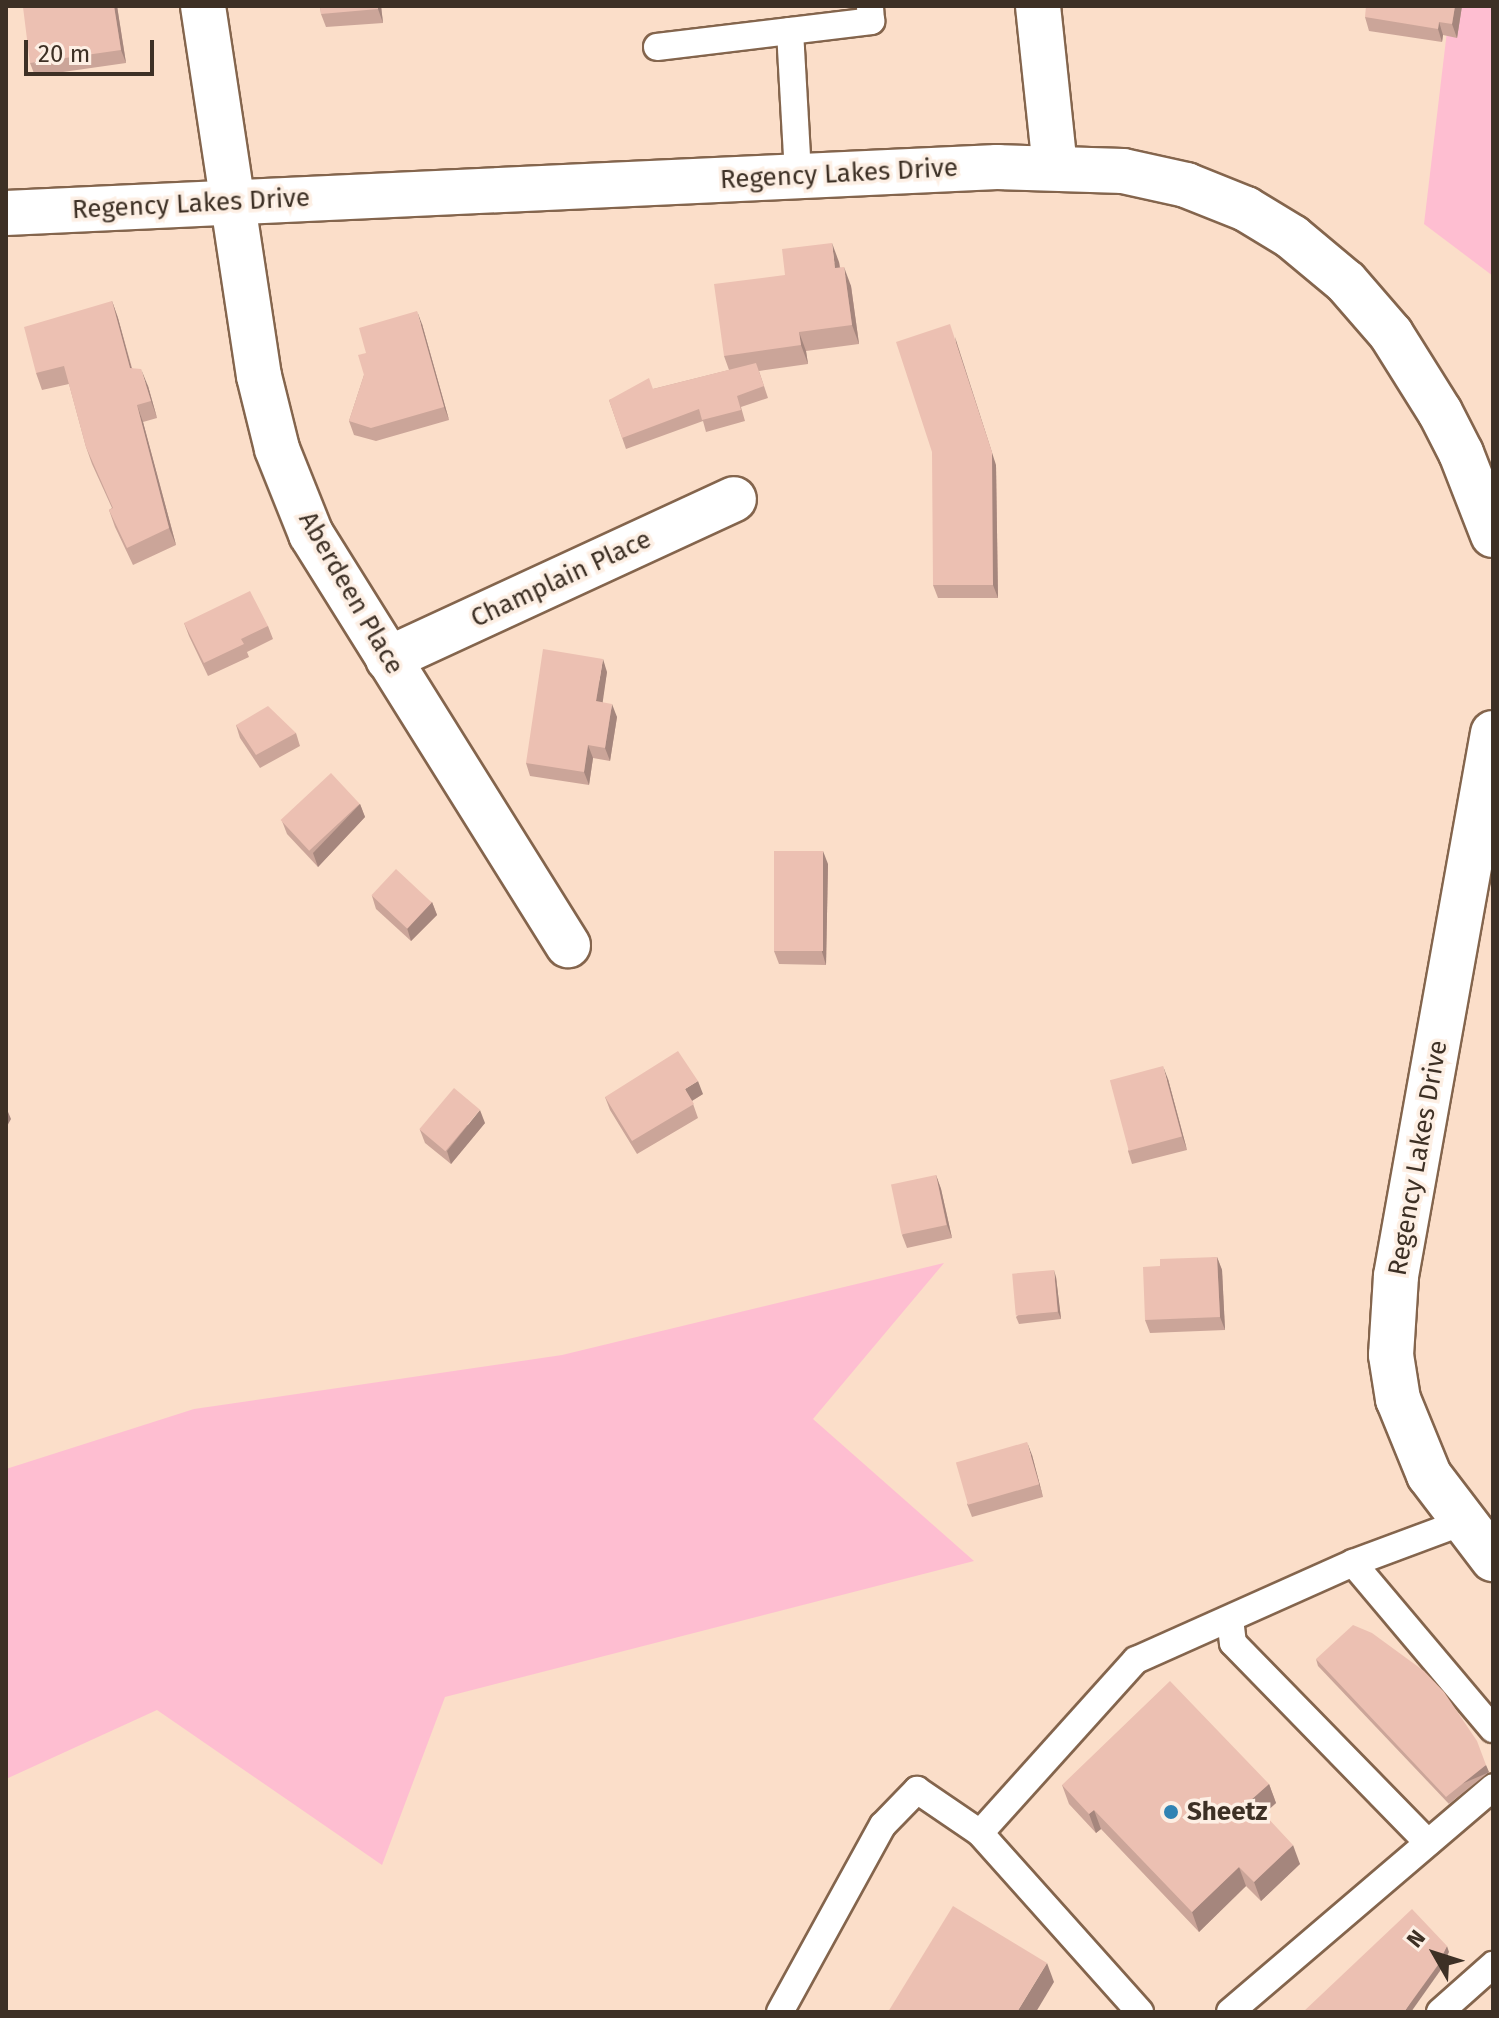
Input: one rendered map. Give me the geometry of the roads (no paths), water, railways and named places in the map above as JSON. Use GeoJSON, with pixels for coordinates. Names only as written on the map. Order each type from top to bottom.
{"type":"FeatureCollection","features":[{"type":"Feature","properties":{"kind":"street","name":"Aberdeen Place"},"geometry":{"type":"LineString","coordinates":[[203,6],[259,376],[277,449],[311,534],[568,945]]}},
{"type":"Feature","properties":{"kind":"street"},"geometry":{"type":"LineString","coordinates":[[1038,6],[1055,167]]}},
{"type":"Feature","properties":{"kind":"street","name":"Regency Lakes Drive"},"geometry":{"type":"LineString","coordinates":[[6,213],[798,176],[1055,167],[1123,171],[1186,185],[1246,209],[1292,237],[1346,282],[1391,334],[1447,425],[1493,535]]}},
{"type":"Feature","properties":{"kind":"street","name":"Champlain Place"},"geometry":{"type":"LineString","coordinates":[[388,659],[734,499]]}},
{"type":"Feature","properties":{"kind":"street","name":"Regency Lakes Drive"},"geometry":{"type":"LineString","coordinates":[[1493,733],[1399,1260],[1391,1325],[1391,1355],[1398,1399],[1413,1439],[1429,1475],[1493,1559]]}},
{"type":"Feature","properties":{"kind":"lane"},"geometry":{"type":"LineString","coordinates":[[657,47],[871,21],[870,6]]}},
{"type":"Feature","properties":{"kind":"lane"},"geometry":{"type":"LineString","coordinates":[[790,31],[798,176]]}},
{"type":"Feature","properties":{"kind":"lane"},"geometry":{"type":"LineString","coordinates":[[980,1833],[1136,1660],[1353,1563],[1463,1522]]}},
{"type":"Feature","properties":{"kind":"lane"},"geometry":{"type":"LineString","coordinates":[[1353,1563],[1493,1729]]}},
{"type":"Feature","properties":{"kind":"lane"},"geometry":{"type":"LineString","coordinates":[[1230,1619],[1233,1643],[1428,1843]]}},
{"type":"Feature","properties":{"kind":"lane"},"geometry":{"type":"LineString","coordinates":[[1230,2012],[1493,1787]]}},
{"type":"Feature","properties":{"kind":"lane"},"geometry":{"type":"LineString","coordinates":[[780,2012],[883,1825],[917,1790],[980,1833],[1140,2012]]}},
{"type":"Feature","properties":{"kind":"lane"},"geometry":{"type":"LineString","coordinates":[[1440,2012],[1493,1965]]}},
{"type":"Feature","properties":{"kind":"place","name":"Sheetz"},"geometry":{"type":"Point","coordinates":[1171,1812]}}]}
